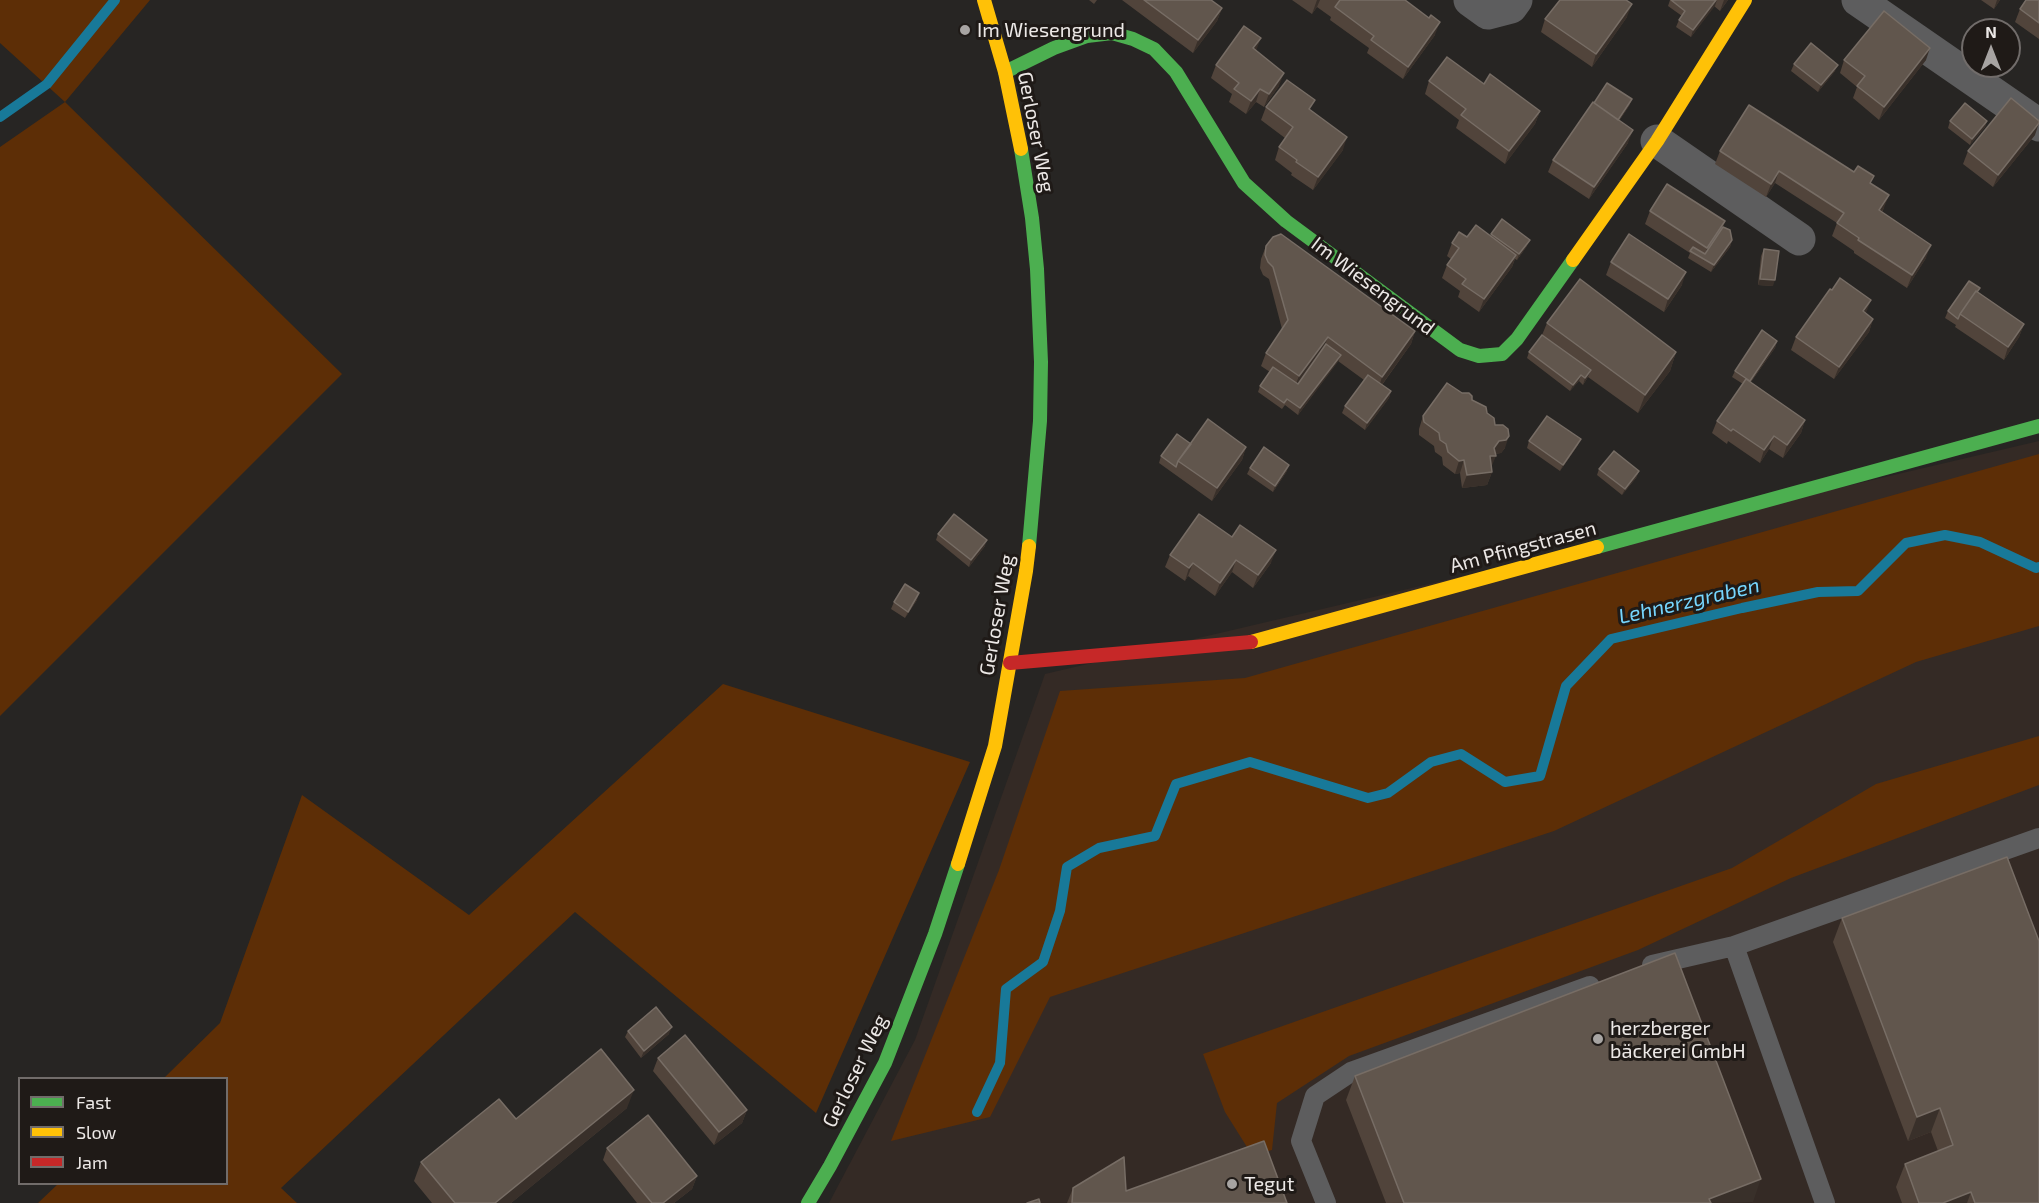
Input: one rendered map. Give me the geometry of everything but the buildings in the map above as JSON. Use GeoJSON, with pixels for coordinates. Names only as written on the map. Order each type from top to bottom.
{"type":"FeatureCollection","features":[{"type":"Feature","properties":{"kind":"street","name":"Gerloser Weg"},"geometry":{"type":"LineString","coordinates":[[808,1203],[885,1063],[935,934],[978,803],[994,746],[1026,571],[1036,481],[1041,362],[1037,269],[1021,149],[1005,72],[984,0]]}},
{"type":"Feature","properties":{"kind":"street"},"geometry":{"type":"LineString","coordinates":[[1470,0],[1488,13],[1511,7],[1516,0]]}},
{"type":"Feature","properties":{"kind":"street","name":"Im Wiesengrund"},"geometry":{"type":"LineString","coordinates":[[1005,72],[1054,48],[1087,36],[1112,33],[1133,39],[1154,49],[1176,72],[1244,183],[1286,221],[1460,350],[1479,356],[1502,354],[1517,339],[1657,141],[1745,0]]}},
{"type":"Feature","properties":{"kind":"street"},"geometry":{"type":"LineString","coordinates":[[1858,0],[2039,125]]}},
{"type":"Feature","properties":{"kind":"street"},"geometry":{"type":"LineString","coordinates":[[1657,141],[1799,239]]}},
{"type":"Feature","properties":{"kind":"street","name":"Am Pfingstrasen"},"geometry":{"type":"LineString","coordinates":[[1010,663],[1248,643],[2039,426]]}},
{"type":"Feature","properties":{"kind":"lane"},"geometry":{"type":"LineString","coordinates":[[1637,970],[1734,946],[2039,838]]}},
{"type":"Feature","properties":{"kind":"lane"},"geometry":{"type":"LineString","coordinates":[[1734,946],[1825,1203]]}},
{"type":"Feature","properties":{"kind":"lane"},"geometry":{"type":"LineString","coordinates":[[1326,1203],[1301,1141],[1315,1096],[1351,1072],[1604,981]]}},
{"type":"Feature","properties":{"kind":"shaded area"},"geometry":{"type":"Polygon","coordinates":[[[0,0],[150,0],[65,102],[0,43],[0,0]]]}},
{"type":"Feature","properties":{"kind":"shaded area"},"geometry":{"type":"Polygon","coordinates":[[[65,102],[342,374],[0,716],[0,147],[65,102]]]}},
{"type":"Feature","properties":{"kind":"shaded area"},"geometry":{"type":"Polygon","coordinates":[[[2039,441],[2039,1203],[829,1203],[915,1040],[1045,674],[2039,441]]]}},
{"type":"Feature","properties":{"kind":"shaded area"},"geometry":{"type":"Polygon","coordinates":[[[2039,454],[2039,626],[1916,662],[1554,831],[1050,997],[990,1117],[891,1141],[999,870],[1060,691],[1245,678],[2039,454]]]}},
{"type":"Feature","properties":{"kind":"shaded area"},"geometry":{"type":"Polygon","coordinates":[[[723,684],[970,762],[816,1113],[575,912],[281,1188],[297,1203],[38,1203],[57,1185],[228,1185],[228,1077],[165,1077],[220,1023],[302,795],[469,915],[723,684]]]}},
{"type":"Feature","properties":{"kind":"shaded area"},"geometry":{"type":"Polygon","coordinates":[[[2039,736],[2039,785],[1791,878],[1638,950],[1349,1056],[1277,1103],[1272,1150],[1252,1155],[1225,1112],[1203,1054],[1732,868],[1876,784],[2039,736]]]}},
{"type":"Feature","properties":{"kind":"waterway"},"geometry":{"type":"LineString","coordinates":[[0,117],[47,84],[115,0]]}},
{"type":"Feature","properties":{"kind":"waterway","name":"Lehnerzgraben"},"geometry":{"type":"LineString","coordinates":[[977,1112],[1000,1063],[1006,989],[1043,962],[1060,911],[1067,867],[1099,848],[1155,836],[1176,784],[1250,762],[1368,798],[1388,793],[1431,762],[1461,754],[1505,782],[1540,776],[1566,686],[1611,639],[1818,592],[1858,591],[1906,543],[1945,535],[1980,542],[2036,568],[2039,567]]}},
{"type":"Feature","properties":{"kind":"traffic: fast"},"geometry":{"type":"LineString","coordinates":[[1005,72],[1054,48],[1087,36],[1112,33],[1133,39],[1154,49],[1176,72],[1244,183],[1286,221],[1460,350],[1479,356],[1502,354],[1517,339],[1573,260]]}},
{"type":"Feature","properties":{"kind":"traffic: fast"},"geometry":{"type":"LineString","coordinates":[[1021,149],[1037,269],[1041,362],[1040,421],[1029,546]]}},
{"type":"Feature","properties":{"kind":"traffic: fast"},"geometry":{"type":"LineString","coordinates":[[1597,547],[2039,426]]}},
{"type":"Feature","properties":{"kind":"traffic: fast"},"geometry":{"type":"LineString","coordinates":[[808,1203],[885,1063],[935,934],[958,864]]}},
{"type":"Feature","properties":{"kind":"traffic: slow"},"geometry":{"type":"LineString","coordinates":[[984,0],[1005,72],[1021,149]]}},
{"type":"Feature","properties":{"kind":"traffic: slow"},"geometry":{"type":"LineString","coordinates":[[1573,260],[1657,141],[1745,0]]}},
{"type":"Feature","properties":{"kind":"traffic: slow"},"geometry":{"type":"LineString","coordinates":[[958,864],[995,746],[1029,546]]}},
{"type":"Feature","properties":{"kind":"traffic: slow"},"geometry":{"type":"LineString","coordinates":[[1251,642],[1597,547]]}},
{"type":"Feature","properties":{"kind":"traffic: jam"},"geometry":{"type":"LineString","coordinates":[[1010,663],[1251,642]]}},
{"type":"Feature","properties":{"kind":"place","name":"Im Wiesengrund"},"geometry":{"type":"Point","coordinates":[965,30]}},
{"type":"Feature","properties":{"kind":"place","name":"herzberger bäckerei GmbH"},"geometry":{"type":"Point","coordinates":[1598,1039]}},
{"type":"Feature","properties":{"kind":"place","name":"Tegut"},"geometry":{"type":"Point","coordinates":[1232,1184]}}]}
